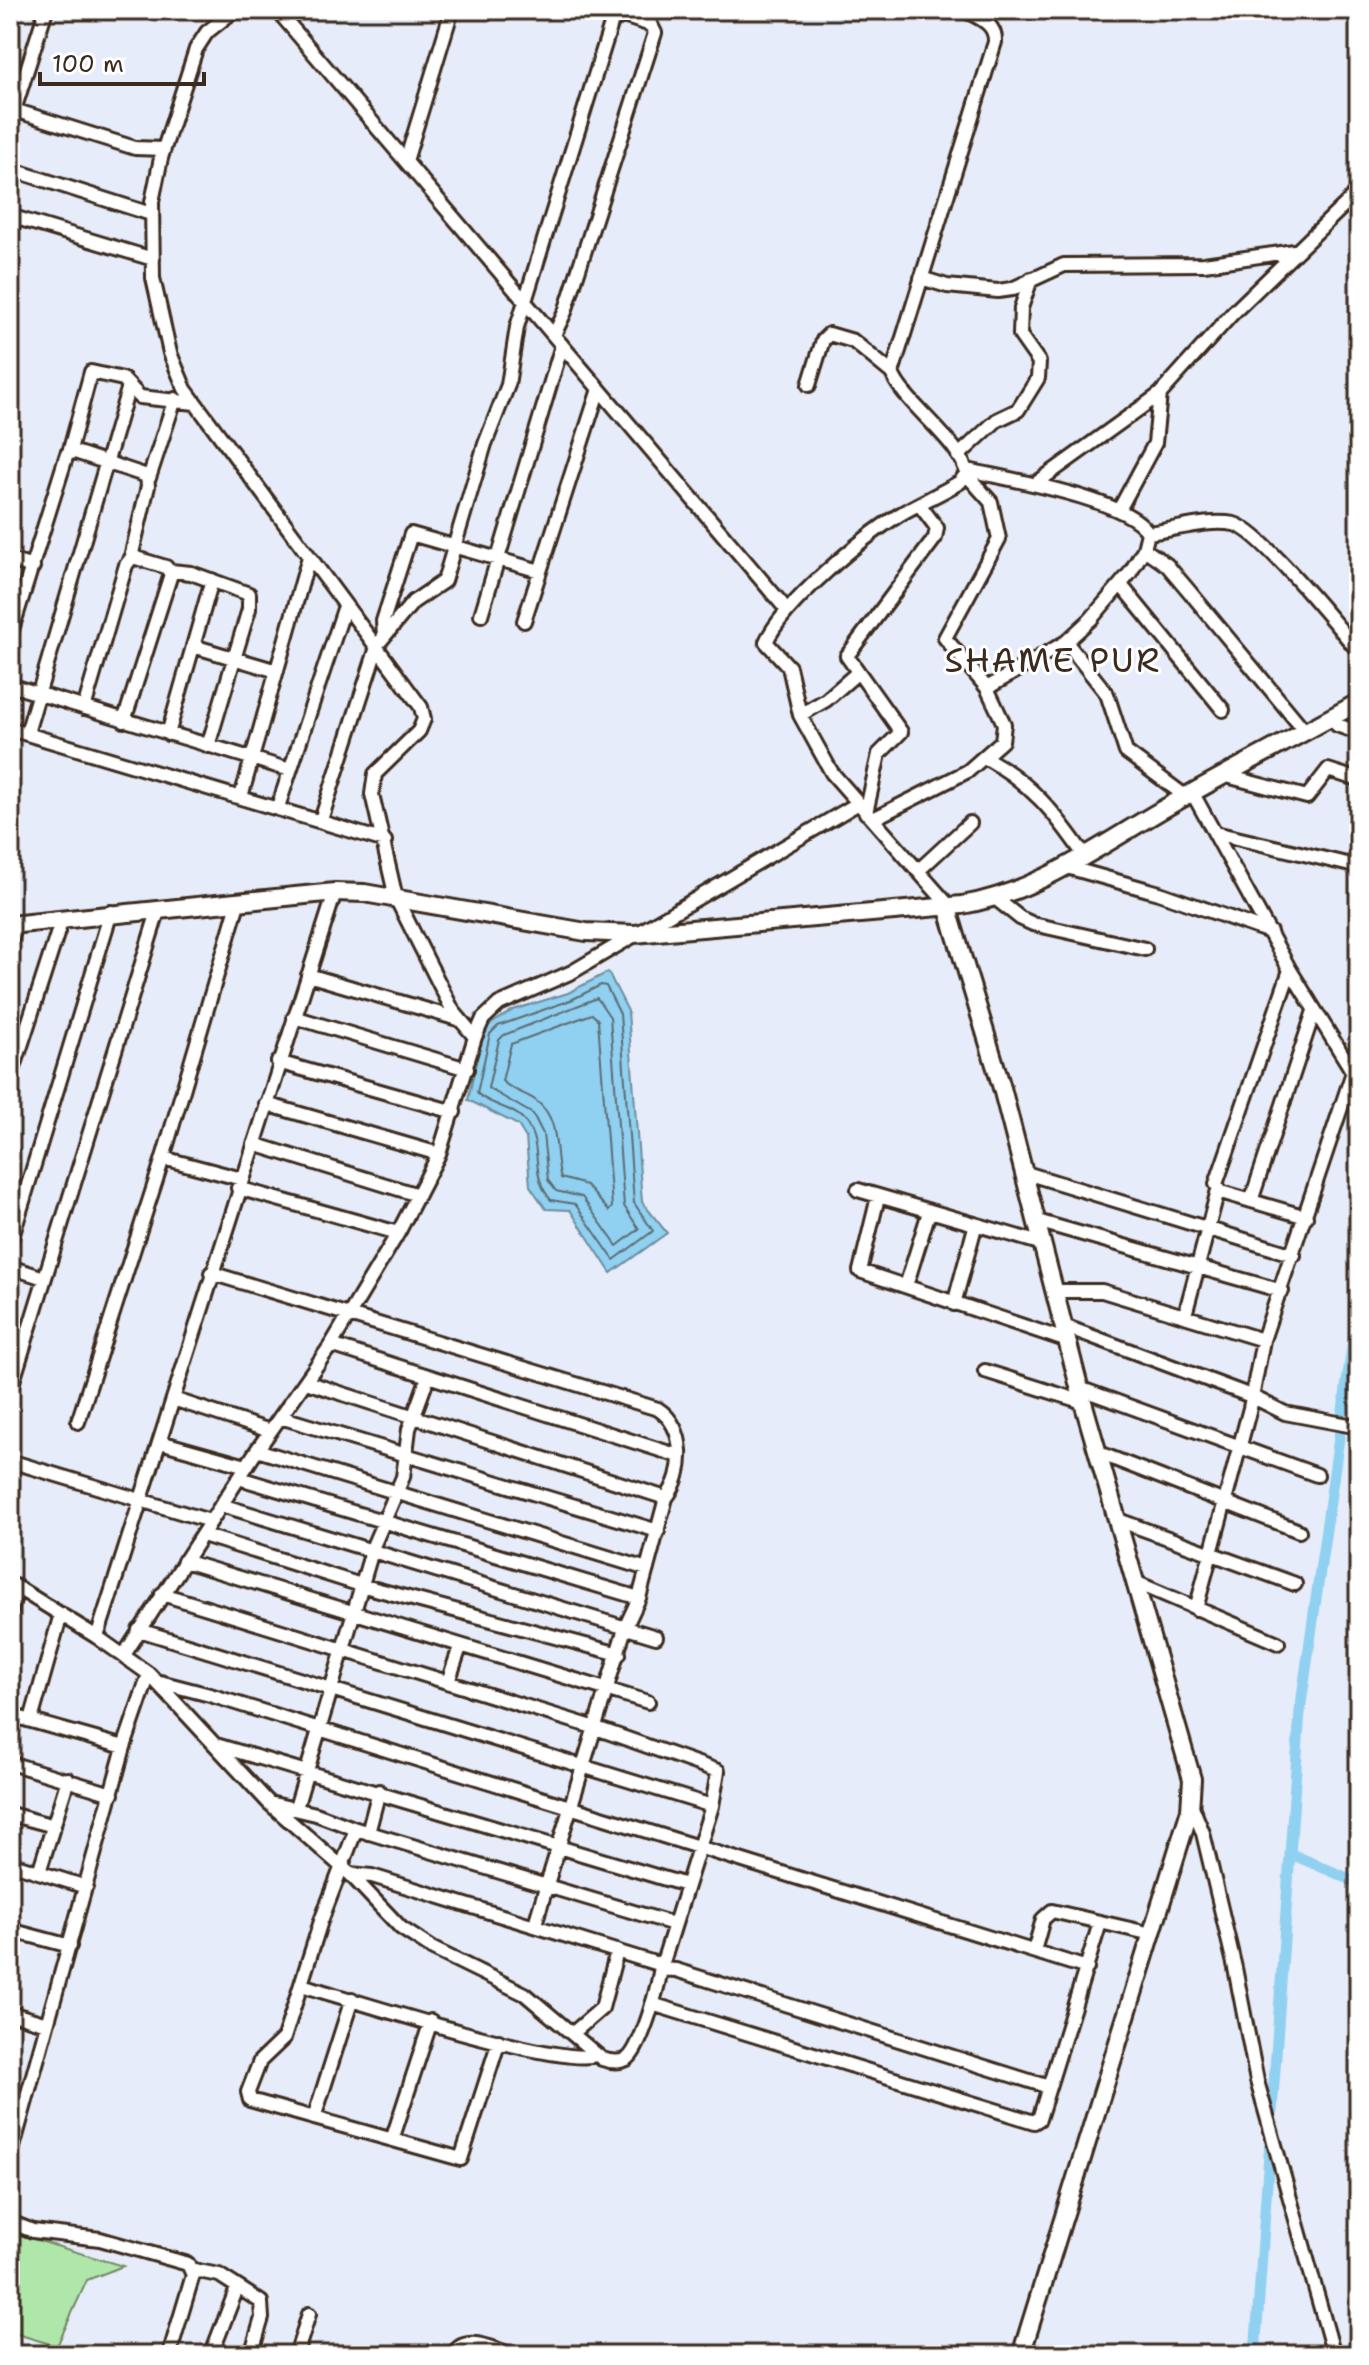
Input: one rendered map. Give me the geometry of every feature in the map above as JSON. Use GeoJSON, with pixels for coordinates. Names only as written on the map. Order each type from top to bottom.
{"type":"FeatureCollection","features":[{"type":"Feature","properties":{"kind":"street"},"geometry":{"type":"LineString","coordinates":[[10,123],[46,10]]}},
{"type":"Feature","properties":{"kind":"street"},"geometry":{"type":"LineString","coordinates":[[235,10],[207,32],[196,49],[164,149],[151,214],[156,298],[178,375],[195,403],[375,650],[421,707],[424,719],[419,731],[373,780],[372,794],[396,898],[458,1019],[475,1037]]}},
{"type":"Feature","properties":{"kind":"street"},"geometry":{"type":"LineString","coordinates":[[277,10],[787,610]]}},
{"type":"Feature","properties":{"kind":"street"},"geometry":{"type":"LineString","coordinates":[[406,161],[452,10]]}},
{"type":"Feature","properties":{"kind":"street"},"geometry":{"type":"LineString","coordinates":[[892,373],[995,42],[995,32],[989,24],[964,10]]}},
{"type":"Feature","properties":{"kind":"street"},"geometry":{"type":"LineString","coordinates":[[321,820],[375,650],[419,597],[443,584],[485,444],[508,385],[514,339],[612,21],[620,15],[651,25],[655,33],[565,312],[481,615]]}},
{"type":"Feature","properties":{"kind":"street"},"geometry":{"type":"LineString","coordinates":[[14,110],[135,148],[164,149]]}},
{"type":"Feature","properties":{"kind":"street"},"geometry":{"type":"LineString","coordinates":[[10,169],[151,214]]}},
{"type":"Feature","properties":{"kind":"street"},"geometry":{"type":"LineString","coordinates":[[1035,484],[1160,394],[1294,251],[1359,191]]}},
{"type":"Feature","properties":{"kind":"street"},"geometry":{"type":"LineString","coordinates":[[10,216],[153,259]]}},
{"type":"Feature","properties":{"kind":"street"},"geometry":{"type":"LineString","coordinates":[[921,278],[955,288],[998,291],[1064,265],[1204,264],[1294,251]]}},
{"type":"Feature","properties":{"kind":"street"},"geometry":{"type":"LineString","coordinates":[[958,456],[997,420],[1018,410],[1038,378],[1039,362],[1020,335],[1021,308],[1031,279]]}},
{"type":"Feature","properties":{"kind":"street"},"geometry":{"type":"LineString","coordinates":[[124,1655],[246,1466],[331,1345],[398,1233],[439,1154],[483,1019],[499,1004],[561,978],[634,934],[865,812],[939,787],[986,758],[1002,741],[1005,731],[987,688],[945,638],[999,539],[991,502],[892,373],[853,341],[829,334],[823,340],[809,385]]}},
{"type":"Feature","properties":{"kind":"street"},"geometry":{"type":"LineString","coordinates":[[10,636],[69,453],[90,373],[96,371],[119,377],[140,397],[195,403]]}},
{"type":"Feature","properties":{"kind":"street"},"geometry":{"type":"LineString","coordinates":[[27,733],[129,386]]}},
{"type":"Feature","properties":{"kind":"street"},"geometry":{"type":"LineString","coordinates":[[524,621],[599,389]]}},
{"type":"Feature","properties":{"kind":"street"},"geometry":{"type":"LineString","coordinates":[[1119,510],[1155,443],[1160,394]]}},
{"type":"Feature","properties":{"kind":"street"},"geometry":{"type":"LineString","coordinates":[[84,708],[126,565],[133,556],[149,478],[175,399]]}},
{"type":"Feature","properties":{"kind":"street"},"geometry":{"type":"LineString","coordinates":[[69,453],[149,478]]}},
{"type":"Feature","properties":{"kind":"street"},"geometry":{"type":"LineString","coordinates":[[966,472],[1035,484],[1119,510],[1140,522],[1148,533]]}},
{"type":"Feature","properties":{"kind":"street"},"geometry":{"type":"LineString","coordinates":[[966,472],[960,482],[879,529],[787,610],[766,642],[789,667],[800,715],[832,773],[948,906],[1026,1173],[1081,1395],[1192,1779],[1191,1804],[1021,2355]]}},
{"type":"Feature","properties":{"kind":"street"},"geometry":{"type":"LineString","coordinates":[[865,812],[879,754],[901,732],[857,673],[848,653],[935,538],[937,528],[919,504]]}},
{"type":"Feature","properties":{"kind":"street"},"geometry":{"type":"LineString","coordinates":[[1148,533],[1210,524],[1241,526],[1283,566],[1359,652]]}},
{"type":"Feature","properties":{"kind":"street"},"geometry":{"type":"LineString","coordinates":[[384,636],[383,621],[409,536],[415,533],[540,571]]}},
{"type":"Feature","properties":{"kind":"street"},"geometry":{"type":"LineString","coordinates":[[987,688],[1066,642],[1121,585],[1144,549],[1148,533]]}},
{"type":"Feature","properties":{"kind":"street"},"geometry":{"type":"LineString","coordinates":[[1144,549],[1182,582],[1304,730]]}},
{"type":"Feature","properties":{"kind":"street"},"geometry":{"type":"LineString","coordinates":[[133,556],[171,571],[212,580],[249,594],[249,609],[208,746]]}},
{"type":"Feature","properties":{"kind":"street"},"geometry":{"type":"LineString","coordinates":[[241,797],[309,557]]}},
{"type":"Feature","properties":{"kind":"street"},"geometry":{"type":"LineString","coordinates":[[10,560],[33,567]]}},
{"type":"Feature","properties":{"kind":"street"},"geometry":{"type":"LineString","coordinates":[[124,721],[171,571]]}},
{"type":"Feature","properties":{"kind":"street"},"geometry":{"type":"LineString","coordinates":[[168,734],[212,580]]}},
{"type":"Feature","properties":{"kind":"street"},"geometry":{"type":"LineString","coordinates":[[1121,585],[1223,710]]}},
{"type":"Feature","properties":{"kind":"street"},"geometry":{"type":"LineString","coordinates":[[278,807],[345,606]]}},
{"type":"Feature","properties":{"kind":"street"},"geometry":{"type":"LineString","coordinates":[[1066,642],[1093,672],[1107,694],[1126,752],[1189,794],[1215,833],[1314,1011],[1353,1072],[1282,1291],[1263,1340],[1240,1445],[1196,1609]]}},
{"type":"Feature","properties":{"kind":"street"},"geometry":{"type":"LineString","coordinates":[[193,646],[277,671]]}},
{"type":"Feature","properties":{"kind":"street"},"geometry":{"type":"LineString","coordinates":[[800,715],[826,700],[857,673]]}},
{"type":"Feature","properties":{"kind":"street"},"geometry":{"type":"LineString","coordinates":[[10,685],[290,770]]}},
{"type":"Feature","properties":{"kind":"street"},"geometry":{"type":"LineString","coordinates":[[10,944],[13,924],[335,892],[396,898],[586,932],[634,934],[948,906],[995,898],[1038,883],[1189,794],[1359,702]]}},
{"type":"Feature","properties":{"kind":"street"},"geometry":{"type":"LineString","coordinates":[[1333,716],[1341,727],[1359,733]]}},
{"type":"Feature","properties":{"kind":"street"},"geometry":{"type":"LineString","coordinates":[[10,729],[385,841]]}},
{"type":"Feature","properties":{"kind":"street"},"geometry":{"type":"LineString","coordinates":[[986,758],[1021,778],[1058,817],[1084,855]]}},
{"type":"Feature","properties":{"kind":"street"},"geometry":{"type":"LineString","coordinates":[[1223,775],[1307,797],[1328,770],[1359,780]]}},
{"type":"Feature","properties":{"kind":"street"},"geometry":{"type":"LineString","coordinates":[[919,870],[970,823]]}},
{"type":"Feature","properties":{"kind":"street"},"geometry":{"type":"LineString","coordinates":[[1215,833],[1359,867]]}},
{"type":"Feature","properties":{"kind":"street"},"geometry":{"type":"LineString","coordinates":[[1067,867],[1150,890],[1270,932]]}},
{"type":"Feature","properties":{"kind":"street"},"geometry":{"type":"LineString","coordinates":[[97,1637],[278,1062],[335,892]]}},
{"type":"Feature","properties":{"kind":"street"},"geometry":{"type":"LineString","coordinates":[[995,898],[1033,924],[1145,949]]}},
{"type":"Feature","properties":{"kind":"street"},"geometry":{"type":"LineString","coordinates":[[78,1422],[163,1158],[239,900]]}},
{"type":"Feature","properties":{"kind":"street"},"geometry":{"type":"LineString","coordinates":[[10,1391],[159,908]]}},
{"type":"Feature","properties":{"kind":"street"},"geometry":{"type":"LineString","coordinates":[[10,1244],[111,912]]}},
{"type":"Feature","properties":{"kind":"street"},"geometry":{"type":"LineString","coordinates":[[10,1080],[62,919]]}},
{"type":"Feature","properties":{"kind":"street"},"geometry":{"type":"LineString","coordinates":[[1185,1315],[1210,1228],[1218,1190],[1217,1180],[1290,970]]}},
{"type":"Feature","properties":{"kind":"street"},"geometry":{"type":"LineString","coordinates":[[308,975],[458,1019]]}},
{"type":"Feature","properties":{"kind":"street"},"geometry":{"type":"LineString","coordinates":[[1251,1201],[1314,1011]]}},
{"type":"Feature","properties":{"kind":"street"},"geometry":{"type":"LineString","coordinates":[[294,1017],[467,1069]]}},
{"type":"Feature","properties":{"kind":"street"},"geometry":{"type":"LineString","coordinates":[[278,1062],[454,1112]]}},
{"type":"Feature","properties":{"kind":"street"},"geometry":{"type":"LineString","coordinates":[[266,1104],[439,1154]]}},
{"type":"Feature","properties":{"kind":"street"},"geometry":{"type":"LineString","coordinates":[[254,1144],[418,1195]]}},
{"type":"Feature","properties":{"kind":"street"},"geometry":{"type":"LineString","coordinates":[[163,1158],[398,1233]]}},
{"type":"Feature","properties":{"kind":"street"},"geometry":{"type":"LineString","coordinates":[[1026,1173],[1294,1255]]}},
{"type":"Feature","properties":{"kind":"street"},"geometry":{"type":"LineString","coordinates":[[858,1190],[975,1227],[1043,1244]]}},
{"type":"Feature","properties":{"kind":"street"},"geometry":{"type":"LineString","coordinates":[[1218,1190],[1306,1217]]}},
{"type":"Feature","properties":{"kind":"street"},"geometry":{"type":"LineString","coordinates":[[878,1197],[858,1269],[954,1304],[1066,1334],[1251,1396],[1285,1413],[1359,1427]]}},
{"type":"Feature","properties":{"kind":"street"},"geometry":{"type":"LineString","coordinates":[[906,1286],[929,1212]]}},
{"type":"Feature","properties":{"kind":"street"},"geometry":{"type":"LineString","coordinates":[[1037,1221],[1282,1291]]}},
{"type":"Feature","properties":{"kind":"street"},"geometry":{"type":"LineString","coordinates":[[954,1304],[975,1227]]}},
{"type":"Feature","properties":{"kind":"street"},"geometry":{"type":"LineString","coordinates":[[10,1267],[44,1278]]}},
{"type":"Feature","properties":{"kind":"street"},"geometry":{"type":"LineString","coordinates":[[211,1273],[658,1409],[677,1428],[679,1477],[666,1498],[639,1598],[625,1628],[535,1924]]}},
{"type":"Feature","properties":{"kind":"street"},"geometry":{"type":"LineString","coordinates":[[1056,1291],[1102,1291],[1263,1340]]}},
{"type":"Feature","properties":{"kind":"street"},"geometry":{"type":"LineString","coordinates":[[331,1345],[679,1456]]}},
{"type":"Feature","properties":{"kind":"street"},"geometry":{"type":"LineString","coordinates":[[985,1371],[1081,1395],[1240,1445],[1317,1475]]}},
{"type":"Feature","properties":{"kind":"street"},"geometry":{"type":"LineString","coordinates":[[296,1808],[372,1551],[397,1492],[413,1416],[428,1377]]}},
{"type":"Feature","properties":{"kind":"street"},"geometry":{"type":"LineString","coordinates":[[306,1382],[666,1498]]}},
{"type":"Feature","properties":{"kind":"street"},"geometry":{"type":"LineString","coordinates":[[173,1399],[270,1431]]}},
{"type":"Feature","properties":{"kind":"street"},"geometry":{"type":"LineString","coordinates":[[280,1417],[658,1531]]}},
{"type":"Feature","properties":{"kind":"street"},"geometry":{"type":"LineString","coordinates":[[160,1442],[246,1466]]}},
{"type":"Feature","properties":{"kind":"street"},"geometry":{"type":"LineString","coordinates":[[257,1450],[647,1569]]}},
{"type":"Feature","properties":{"kind":"street"},"geometry":{"type":"LineString","coordinates":[[1099,1453],[1299,1531]]}},
{"type":"Feature","properties":{"kind":"street"},"geometry":{"type":"LineString","coordinates":[[10,1461],[210,1521]]}},
{"type":"Feature","properties":{"kind":"street"},"geometry":{"type":"LineString","coordinates":[[239,1478],[639,1598]]}},
{"type":"Feature","properties":{"kind":"street"},"geometry":{"type":"LineString","coordinates":[[221,1505],[656,1637]]}},
{"type":"Feature","properties":{"kind":"street"},"geometry":{"type":"LineString","coordinates":[[1118,1520],[1295,1584]]}},
{"type":"Feature","properties":{"kind":"street"},"geometry":{"type":"LineString","coordinates":[[203,1535],[364,1586],[619,1654]]}},
{"type":"Feature","properties":{"kind":"street"},"geometry":{"type":"LineString","coordinates":[[184,1561],[648,1702]]}},
{"type":"Feature","properties":{"kind":"street"},"geometry":{"type":"LineString","coordinates":[[1135,1582],[1278,1643]]}},
{"type":"Feature","properties":{"kind":"street"},"geometry":{"type":"LineString","coordinates":[[10,1614],[14,1586],[124,1655],[152,1678],[269,1803],[347,1871],[409,1934],[525,1994],[596,2055]]}},
{"type":"Feature","properties":{"kind":"street"},"geometry":{"type":"LineString","coordinates":[[162,1594],[715,1767],[719,1777],[652,2004],[632,2054],[619,2062],[596,2055],[574,2058],[499,2041],[301,1985]]}},
{"type":"Feature","properties":{"kind":"street"},"geometry":{"type":"LineString","coordinates":[[31,1720],[61,1614]]}},
{"type":"Feature","properties":{"kind":"street"},"geometry":{"type":"LineString","coordinates":[[139,1630],[712,1806]]}},
{"type":"Feature","properties":{"kind":"street"},"geometry":{"type":"LineString","coordinates":[[448,1682],[460,1647]]}},
{"type":"Feature","properties":{"kind":"street"},"geometry":{"type":"LineString","coordinates":[[152,1678],[1087,1968]]}},
{"type":"Feature","properties":{"kind":"street"},"geometry":{"type":"LineString","coordinates":[[10,2158],[124,1747],[152,1678]]}},
{"type":"Feature","properties":{"kind":"street"},"geometry":{"type":"LineString","coordinates":[[10,1715],[124,1747]]}},
{"type":"Feature","properties":{"kind":"street"},"geometry":{"type":"LineString","coordinates":[[216,1745],[306,1769],[686,1885]]}},
{"type":"Feature","properties":{"kind":"street"},"geometry":{"type":"LineString","coordinates":[[10,1763],[112,1794]]}},
{"type":"Feature","properties":{"kind":"street"},"geometry":{"type":"LineString","coordinates":[[39,1872],[68,1779]]}},
{"type":"Feature","properties":{"kind":"street"},"geometry":{"type":"LineString","coordinates":[[379,1791],[301,1985],[284,2038],[260,2061],[248,2096],[257,2105],[461,2159],[499,2041]]}},
{"type":"Feature","properties":{"kind":"street"},"geometry":{"type":"LineString","coordinates":[[269,1803],[296,1808],[362,1831],[674,1924]]}},
{"type":"Feature","properties":{"kind":"street"},"geometry":{"type":"LineString","coordinates":[[1191,1804],[1203,1833],[1235,1968],[1257,2081],[1334,2355]]}},
{"type":"Feature","properties":{"kind":"street"},"geometry":{"type":"LineString","coordinates":[[10,1814],[54,1826]]}},
{"type":"Feature","properties":{"kind":"street"},"geometry":{"type":"LineString","coordinates":[[10,1863],[86,1887]]}},
{"type":"Feature","properties":{"kind":"street"},"geometry":{"type":"LineString","coordinates":[[347,1871],[535,1924],[1049,2087]]}},
{"type":"Feature","properties":{"kind":"street"},"geometry":{"type":"LineString","coordinates":[[1034,1951],[1049,1912],[1152,1934]]}},
{"type":"Feature","properties":{"kind":"street"},"geometry":{"type":"LineString","coordinates":[[652,2004],[1031,2122],[1039,2119],[1100,1923]]}},
{"type":"Feature","properties":{"kind":"street"},"geometry":{"type":"LineString","coordinates":[[10,1930],[70,1946]]}},
{"type":"Feature","properties":{"kind":"street"},"geometry":{"type":"LineString","coordinates":[[573,2033],[602,2008],[617,1951]]}},
{"type":"Feature","properties":{"kind":"street"},"geometry":{"type":"LineString","coordinates":[[314,2118],[352,1999]]}},
{"type":"Feature","properties":{"kind":"street"},"geometry":{"type":"LineString","coordinates":[[10,2013],[47,2024]]}},
{"type":"Feature","properties":{"kind":"street"},"geometry":{"type":"LineString","coordinates":[[392,2140],[431,2021]]}},
{"type":"Feature","properties":{"kind":"street"},"geometry":{"type":"LineString","coordinates":[[10,2222],[33,2231],[100,2239],[182,2261],[193,2270],[219,2275],[258,2298],[263,2306],[251,2355]]}},
{"type":"Feature","properties":{"kind":"street"},"geometry":{"type":"LineString","coordinates":[[169,2355],[193,2270]]}},
{"type":"Feature","properties":{"kind":"street"},"geometry":{"type":"LineString","coordinates":[[211,2355],[237,2288]]}},
{"type":"Feature","properties":{"kind":"street"},"geometry":{"type":"LineString","coordinates":[[296,2355],[309,2314]]}},
{"type":"Feature","properties":{"kind":"street"},"geometry":{"type":"LineString","coordinates":[[455,2355],[460,2347],[467,2345],[507,2355]]}},
{"type":"Feature","properties":{"kind":"green space"},"geometry":{"type":"Polygon","coordinates":[[[10,2232],[123,2266],[87,2280],[57,2346],[10,2332],[10,2232]]]}},
{"type":"Feature","properties":{"kind":"water"},"geometry":{"type":"Polygon","coordinates":[[[608,972],[628,1011],[642,1202],[667,1233],[611,1273],[570,1210],[546,1209],[530,1186],[526,1138],[518,1125],[468,1100],[483,1029],[513,1010],[568,993],[608,972]]]}},
{"type":"Feature","properties":{"kind":"waterway"},"geometry":{"type":"LineString","coordinates":[[1255,2355],[1300,1711],[1359,1298]]}},
{"type":"Feature","properties":{"kind":"waterway"},"geometry":{"type":"LineString","coordinates":[[1291,1854],[1359,1883]]}},
{"type":"Feature","properties":{"kind":"district","name":"SHAME PUR"},"geometry":{"type":"Point","coordinates":[1053,660]}}]}
